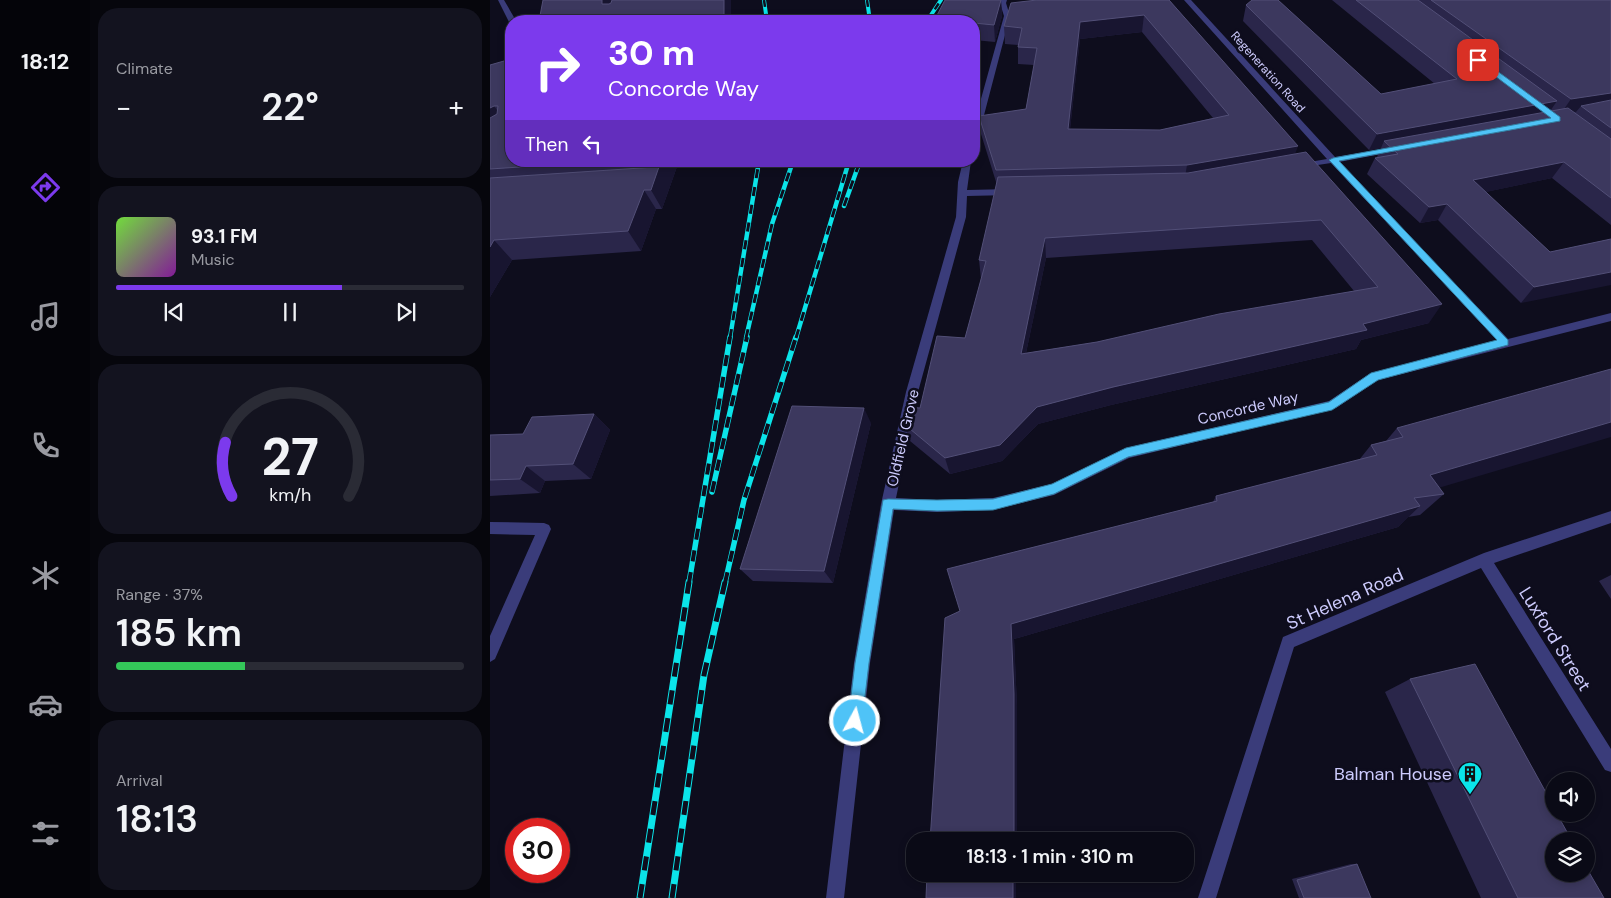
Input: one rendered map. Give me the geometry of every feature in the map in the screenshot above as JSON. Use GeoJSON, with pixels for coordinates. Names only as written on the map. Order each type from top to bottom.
{"type":"FeatureCollection","features":[{"type":"Feature","properties":{"kind":"street"},"geometry":{"type":"LineString","coordinates":[[501,0],[510,15]]}},
{"type":"Feature","properties":{"kind":"street","name":"Regeneration Road"},"geometry":{"type":"LineString","coordinates":[[1187,0],[1333,160],[1505,342]]}},
{"type":"Feature","properties":{"kind":"street"},"geometry":{"type":"LineString","coordinates":[[980,116],[1007,16],[1001,2]]}},
{"type":"Feature","properties":{"kind":"street"},"geometry":{"type":"LineString","coordinates":[[1007,16],[1017,15]]}},
{"type":"Feature","properties":{"kind":"street"},"geometry":{"type":"LineString","coordinates":[[1296,167],[1401,148]]}},
{"type":"Feature","properties":{"kind":"street","name":"Oldfield Grove"},"geometry":{"type":"LineString","coordinates":[[835,898],[862,663],[888,504],[912,392],[961,217],[962,182],[966,167]]}},
{"type":"Feature","properties":{"kind":"street"},"geometry":{"type":"LineString","coordinates":[[962,193],[1021,191]]}},
{"type":"Feature","properties":{"kind":"street","name":"Concorde Way"},"geometry":{"type":"LineString","coordinates":[[888,504],[937,506],[993,504],[1054,489],[1126,453],[1332,405],[1375,376],[1611,316]]}},
{"type":"Feature","properties":{"kind":"street","name":"St Helena Road"},"geometry":{"type":"LineString","coordinates":[[1207,898],[1288,642],[1484,560],[1611,517]]}},
{"type":"Feature","properties":{"kind":"street"},"geometry":{"type":"LineString","coordinates":[[490,528],[544,529],[490,654]]}},
{"type":"Feature","properties":{"kind":"street","name":"Luxford Street"},"geometry":{"type":"LineString","coordinates":[[1484,560],[1611,764]]}},
{"type":"Feature","properties":{"kind":"building"},"geometry":{"type":"Polygon","coordinates":[[[543,0],[602,0],[602,4],[609,4],[612,0],[724,0],[724,15],[540,15],[543,0]]]}},
{"type":"Feature","properties":{"kind":"building"},"geometry":{"type":"Polygon","coordinates":[[[945,0],[1001,0],[994,25],[980,24],[980,15],[937,15],[945,0]]]}},
{"type":"Feature","properties":{"kind":"building"},"geometry":{"type":"Polygon","coordinates":[[[1037,0],[1169,0],[1298,146],[1187,165],[996,170],[980,116],[1026,109],[1037,48],[1018,47],[1022,28],[1004,26],[1011,3],[1037,0]],[[1144,15],[1080,22],[1068,129],[1160,130],[1229,115],[1144,15]]]}},
{"type":"Feature","properties":{"kind":"building"},"geometry":{"type":"Polygon","coordinates":[[[1252,0],[1278,0],[1381,94],[1457,79],[1356,0],[1418,0],[1557,101],[1377,134],[1246,5],[1252,0]]]}},
{"type":"Feature","properties":{"kind":"building"},"geometry":{"type":"Polygon","coordinates":[[[1431,0],[1611,0],[1611,93],[1571,99],[1431,0]]]}},
{"type":"Feature","properties":{"kind":"building"},"geometry":{"type":"Polygon","coordinates":[[[505,61],[505,167],[520,167],[490,169],[490,118],[497,114],[498,106],[490,108],[490,65],[505,61]]]}},
{"type":"Feature","properties":{"kind":"building"},"geometry":{"type":"Polygon","coordinates":[[[1611,100],[1611,128],[1581,106],[1611,100]]]}},
{"type":"Feature","properties":{"kind":"building"},"geometry":{"type":"Polygon","coordinates":[[[1568,108],[1611,139],[1611,198],[1564,162],[1473,180],[1550,252],[1611,239],[1611,272],[1534,287],[1447,204],[1429,207],[1375,158],[1398,154],[1384,141],[1568,108]]]}},
{"type":"Feature","properties":{"kind":"building"},"geometry":{"type":"Polygon","coordinates":[[[1306,152],[1442,304],[1363,324],[1367,330],[1113,387],[1037,407],[1000,445],[945,458],[904,424],[908,407],[920,408],[937,336],[965,338],[986,261],[979,260],[998,177],[1188,173],[1306,152]],[[1321,220],[1045,238],[1021,354],[1097,342],[1219,314],[1378,287],[1321,220]]]}},
{"type":"Feature","properties":{"kind":"building"},"geometry":{"type":"Polygon","coordinates":[[[659,167],[651,190],[644,190],[628,231],[494,240],[490,247],[490,178],[659,167]]]}},
{"type":"Feature","properties":{"kind":"building"},"geometry":{"type":"Polygon","coordinates":[[[1611,369],[1611,422],[1430,475],[1444,494],[1414,498],[1420,506],[1011,624],[1014,694],[1014,832],[931,832],[945,618],[960,611],[947,569],[1217,501],[1216,496],[1377,455],[1371,445],[1403,437],[1397,428],[1611,369]]]}},
{"type":"Feature","properties":{"kind":"building"},"geometry":{"type":"Polygon","coordinates":[[[792,406],[864,408],[824,571],[740,569],[792,406]]]}},
{"type":"Feature","properties":{"kind":"building"},"geometry":{"type":"Polygon","coordinates":[[[594,414],[573,464],[526,466],[520,479],[490,480],[490,435],[523,434],[532,417],[594,414]]]}},
{"type":"Feature","properties":{"kind":"building"},"geometry":{"type":"Polygon","coordinates":[[[1475,664],[1545,791],[1545,822],[1561,822],[1567,832],[1545,832],[1545,882],[1595,882],[1604,898],[1518,898],[1410,679],[1475,664]]]}},
{"type":"Feature","properties":{"kind":"building"},"geometry":{"type":"Polygon","coordinates":[[[1357,864],[1371,898],[1304,898],[1297,880],[1357,864]]]}},
{"type":"Feature","properties":{"kind":"building"},"geometry":{"type":"Polygon","coordinates":[[[927,882],[1013,882],[1013,898],[926,898],[927,882]]]}},
{"type":"Feature","properties":{"kind":"railway"},"geometry":{"type":"LineString","coordinates":[[764,0],[766,15]]}},
{"type":"Feature","properties":{"kind":"railway"},"geometry":{"type":"LineString","coordinates":[[867,0],[869,15]]}},
{"type":"Feature","properties":{"kind":"railway"},"geometry":{"type":"LineString","coordinates":[[931,15],[941,0]]}},
{"type":"Feature","properties":{"kind":"railway"},"geometry":{"type":"LineString","coordinates":[[730,338],[758,167]]}},
{"type":"Feature","properties":{"kind":"railway"},"geometry":{"type":"LineString","coordinates":[[746,338],[772,224],[791,167]]}},
{"type":"Feature","properties":{"kind":"railway"},"geometry":{"type":"LineString","coordinates":[[796,338],[847,167]]}},
{"type":"Feature","properties":{"kind":"railway"},"geometry":{"type":"LineString","coordinates":[[844,206],[858,167]]}},
{"type":"Feature","properties":{"kind":"railway"},"geometry":{"type":"LineString","coordinates":[[689,583],[730,337]]}},
{"type":"Feature","properties":{"kind":"railway"},"geometry":{"type":"LineString","coordinates":[[712,492],[747,337]]}},
{"type":"Feature","properties":{"kind":"railway"},"geometry":{"type":"LineString","coordinates":[[725,583],[744,500],[796,337]]}},
{"type":"Feature","properties":{"kind":"railway"},"geometry":{"type":"LineString","coordinates":[[640,898],[689,582]]}},
{"type":"Feature","properties":{"kind":"railway"},"geometry":{"type":"LineString","coordinates":[[672,898],[704,675],[725,582]]}},
{"type":"Feature","properties":{"kind":"place","name":"Balman House"},"geometry":{"type":"Point","coordinates":[1470,795]}},
{"type":"Feature","properties":{"kind":"route"},"geometry":{"type":"LineString","coordinates":[[855,721],[862,663],[888,504],[937,506],[993,504],[1054,489],[1126,453],[1332,405],[1375,376],[1505,342],[1333,160],[1557,119],[1478,60]]}}]}
